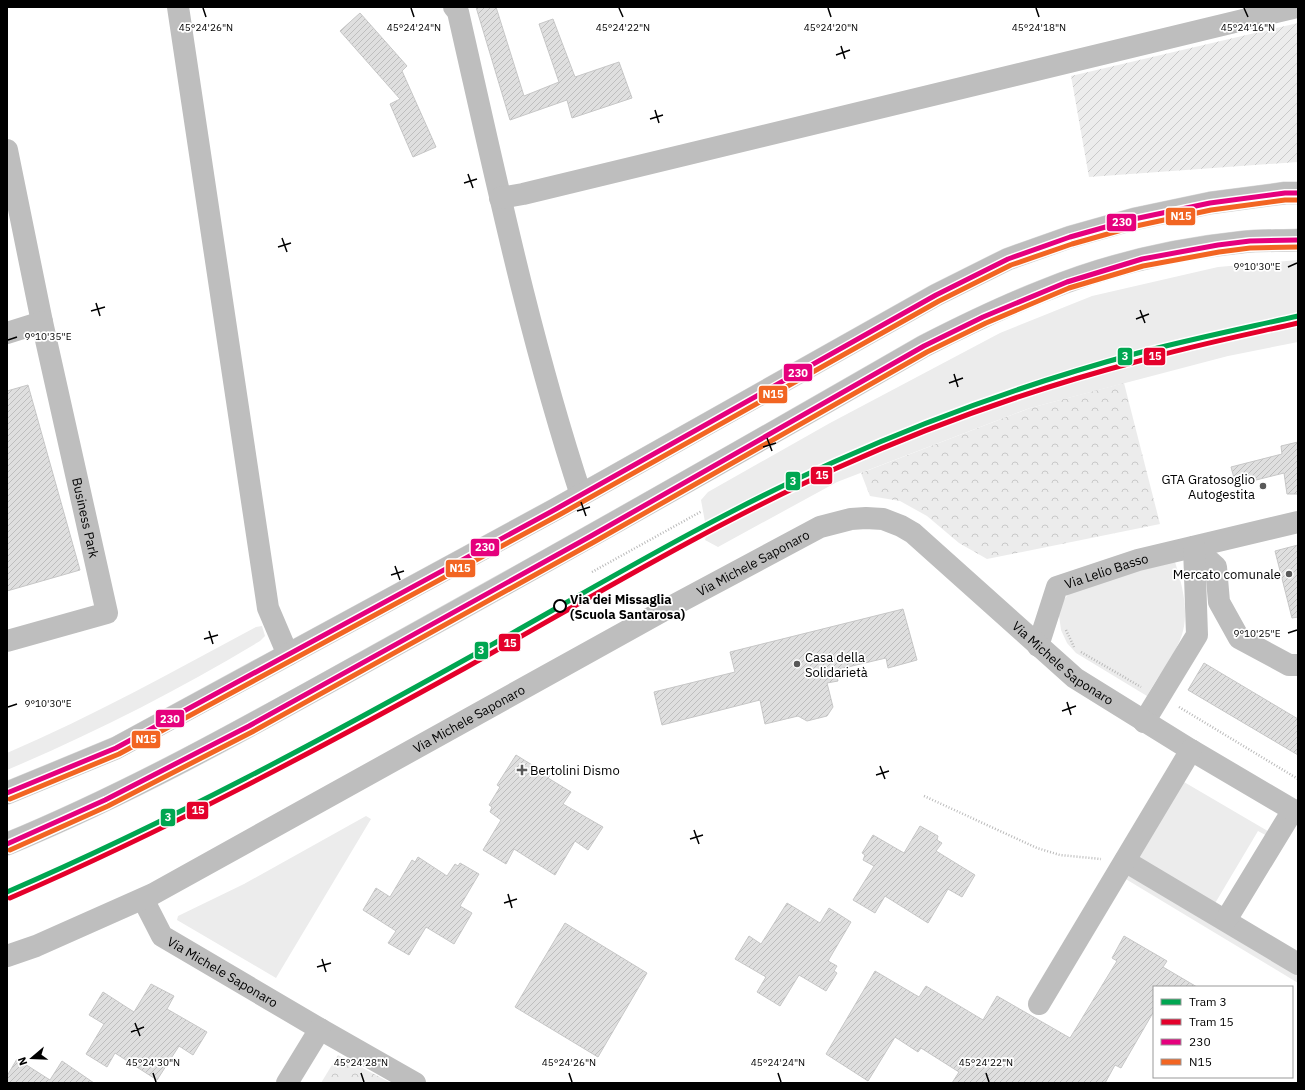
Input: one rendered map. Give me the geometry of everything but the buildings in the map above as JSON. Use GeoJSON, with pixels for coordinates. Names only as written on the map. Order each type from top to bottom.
{"type":"FeatureCollection","features":[{"type":"Feature","properties":{"kind":"main road"},"geometry":{"type":"LineString","coordinates":[[178,7],[268,608],[288,654]]}},
{"type":"Feature","properties":{"kind":"main road"},"geometry":{"type":"LineString","coordinates":[[454,7],[458,12],[500,198],[559,427],[581,495]]}},
{"type":"Feature","properties":{"kind":"main road"},"geometry":{"type":"LineString","coordinates":[[500,198],[523,194],[1297,7]]}},
{"type":"Feature","properties":{"kind":"main road","name":"Business Park"},"geometry":{"type":"LineString","coordinates":[[7,150],[42,322],[106,613],[7,641]]}},
{"type":"Feature","properties":{"kind":"main road"},"geometry":{"type":"LineString","coordinates":[[7,793],[116,748],[581,495],[936,295],[1008,259],[1070,237],[1134,219],[1210,203],[1285,193],[1298,193]]}},
{"type":"Feature","properties":{"kind":"main road"},"geometry":{"type":"LineString","coordinates":[[7,844],[43,829],[176,767],[557,556],[924,346],[984,316],[1044,290],[1113,267],[1164,255],[1244,242],[1298,240]]}},
{"type":"Feature","properties":{"kind":"main road"},"geometry":{"type":"LineString","coordinates":[[7,332],[42,322]]}},
{"type":"Feature","properties":{"kind":"main road","name":"Via Michele Saponaro"},"geometry":{"type":"LineString","coordinates":[[7,956],[36,946],[143,899],[820,527],[851,519],[866,518],[883,520],[901,526],[924,542],[1075,678],[1144,722],[1295,811],[1226,920]]}},
{"type":"Feature","properties":{"kind":"main road","name":"Via Lelio Basso"},"geometry":{"type":"LineString","coordinates":[[1038,646],[1056,587],[1138,560],[1298,522]]}},
{"type":"Feature","properties":{"kind":"main road"},"geometry":{"type":"LineString","coordinates":[[1194,547],[1216,567],[1219,602],[1239,638],[1289,665],[1298,665]]}},
{"type":"Feature","properties":{"kind":"main road"},"geometry":{"type":"LineString","coordinates":[[1144,722],[1197,635],[1194,547]]}},
{"type":"Feature","properties":{"kind":"main road"},"geometry":{"type":"LineString","coordinates":[[1039,1004],[1116,860],[1192,750]]}},
{"type":"Feature","properties":{"kind":"main road"},"geometry":{"type":"LineString","coordinates":[[1116,860],[1226,920],[1298,964]]}},
{"type":"Feature","properties":{"kind":"main road","name":"Via Michele Saponaro"},"geometry":{"type":"LineString","coordinates":[[143,899],[162,936],[415,1083]]}},
{"type":"Feature","properties":{"kind":"main road"},"geometry":{"type":"LineString","coordinates":[[287,1083],[320,1029]]}},
{"type":"Feature","properties":{"kind":"path"},"geometry":{"type":"LineString","coordinates":[[592,572],[702,511]]}},
{"type":"Feature","properties":{"kind":"path"},"geometry":{"type":"LineString","coordinates":[[503,645],[602,590]]}},
{"type":"Feature","properties":{"kind":"path"},"geometry":{"type":"LineString","coordinates":[[924,796],[1044,850],[1060,855],[1116,860]]}},
{"type":"Feature","properties":{"kind":"green space"},"geometry":{"type":"Polygon","coordinates":[[[1298,23],[1298,162],[1089,177],[1071,76],[1298,23]]]}},
{"type":"Feature","properties":{"kind":"green space"},"geometry":{"type":"Polygon","coordinates":[[[1298,260],[1298,342],[1228,356],[1030,408],[837,482],[718,547],[705,540],[707,533],[701,500],[708,492],[830,423],[1000,333],[1092,296],[1218,267],[1298,260]]]}},
{"type":"Feature","properties":{"kind":"green space"},"geometry":{"type":"Polygon","coordinates":[[[1124,383],[1160,524],[987,559],[959,543],[927,516],[900,501],[870,496],[861,473],[1030,408],[1124,383]]]}},
{"type":"Feature","properties":{"kind":"green space"},"geometry":{"type":"Polygon","coordinates":[[[1174,559],[1180,578],[1184,600],[1185,621],[1180,640],[1173,655],[1147,696],[1076,653],[1067,643],[1061,630],[1059,615],[1062,602],[1071,591],[1174,559]]]}},
{"type":"Feature","properties":{"kind":"green space"},"geometry":{"type":"Polygon","coordinates":[[[262,626],[265,636],[260,641],[199,677],[104,726],[7,770],[7,753],[71,724],[256,627],[262,626]]]}},
{"type":"Feature","properties":{"kind":"green space"},"geometry":{"type":"Polygon","coordinates":[[[1184,782],[1273,834],[1271,838],[1258,831],[1214,905],[1137,859],[1184,782]]]}},
{"type":"Feature","properties":{"kind":"green space"},"geometry":{"type":"Polygon","coordinates":[[[366,816],[371,819],[276,978],[177,920],[178,916],[244,884],[366,816]]]}},
{"type":"Feature","properties":{"kind":"green space"},"geometry":{"type":"Polygon","coordinates":[[[1128,874],[1298,973],[1298,983],[1124,878],[1128,874]]]}},
{"type":"Feature","properties":{"kind":"green space"},"geometry":{"type":"Polygon","coordinates":[[[338,1055],[391,1083],[321,1083],[338,1055]]]}},
{"type":"Feature","properties":{"kind":"tram line","name":"3"},"geometry":{"type":"LineString","coordinates":[[7,892],[127,837],[303,748],[699,529],[790,482],[836,461],[947,415],[1023,388],[1099,364],[1198,338],[1298,316]]}},
{"type":"Feature","properties":{"kind":"tram line","name":"15"},"geometry":{"type":"LineString","coordinates":[[10,898],[127,845],[298,759],[467,667],[696,538],[837,468],[948,422],[1062,383],[1178,350],[1298,323]]}},
{"type":"Feature","properties":{"kind":"transit line","name":"230"},"geometry":{"type":"LineString","coordinates":[[7,793],[116,748],[556,509],[936,295],[1008,259],[1070,237],[1134,219],[1210,203],[1285,193],[1298,193]]}},
{"type":"Feature","properties":{"kind":"transit line","name":"N15"},"geometry":{"type":"LineString","coordinates":[[10,799],[119,754],[559,515],[939,301],[1011,265],[1072,244],[1136,226],[1211,210],[1285,200],[1298,200]]}},
{"type":"Feature","properties":{"kind":"transit line","name":"230"},"geometry":{"type":"LineString","coordinates":[[7,844],[105,800],[249,726],[591,536],[924,346],[983,317],[1067,282],[1142,259],[1218,245],[1250,241],[1298,240]]}},
{"type":"Feature","properties":{"kind":"transit line","name":"N15"},"geometry":{"type":"LineString","coordinates":[[10,850],[108,806],[252,732],[594,542],[927,352],[986,323],[1069,288],[1143,266],[1250,248],[1298,247]]}},
{"type":"Feature","properties":{"kind":"place","name":"GTA Gratosoglio Autogestita"},"geometry":{"type":"Point","coordinates":[1263,486]}},
{"type":"Feature","properties":{"kind":"place","name":"Mercato comunale"},"geometry":{"type":"Point","coordinates":[1289,574]}},
{"type":"Feature","properties":{"kind":"place","name":"Via dei Missaglia (Scuola Santarosa)"},"geometry":{"type":"Point","coordinates":[560,606]}},
{"type":"Feature","properties":{"kind":"place","name":"Casa della Solidarietà"},"geometry":{"type":"Point","coordinates":[797,664]}},
{"type":"Feature","properties":{"kind":"place","name":"Bertolini Dismo"},"geometry":{"type":"Point","coordinates":[522,770]}}]}
